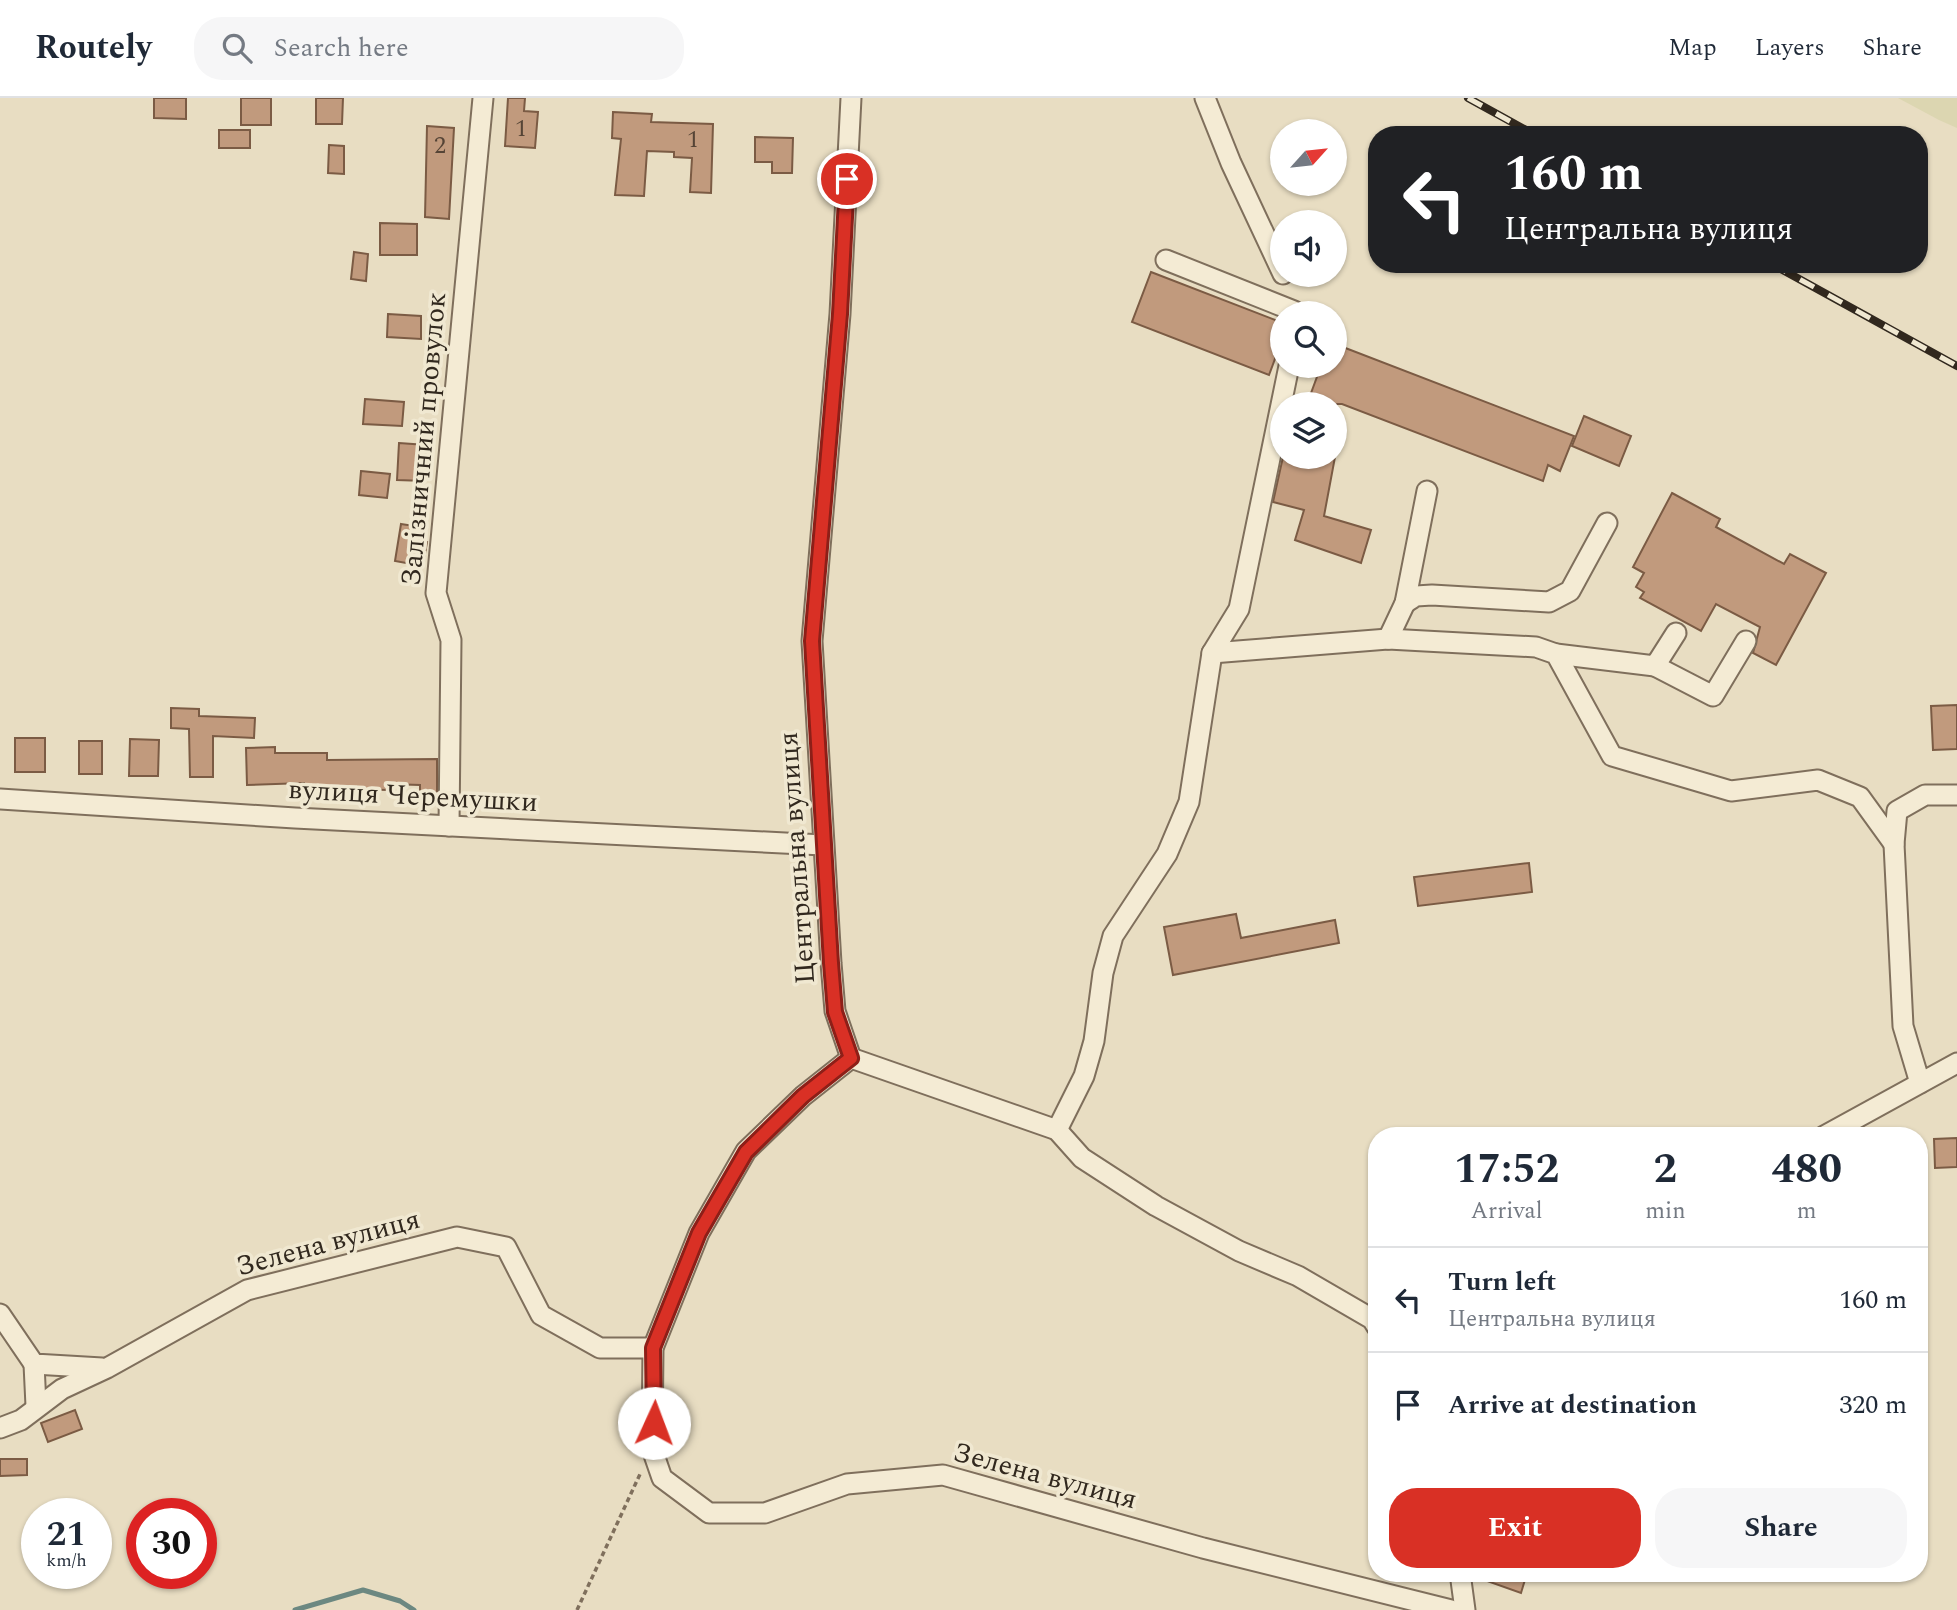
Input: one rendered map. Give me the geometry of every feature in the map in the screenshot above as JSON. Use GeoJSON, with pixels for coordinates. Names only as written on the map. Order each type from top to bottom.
{"type":"FeatureCollection","features":[{"type":"Feature","properties":{"kind":"street","name":"Залізничний провулок"},"geometry":{"type":"LineString","coordinates":[[449,826],[451,640],[436,593],[483,98]]}},
{"type":"Feature","properties":{"kind":"street","name":"Центральна вулиця"},"geometry":{"type":"LineString","coordinates":[[851,98],[840,314],[812,641],[835,1012],[851,1058]]}},
{"type":"Feature","properties":{"kind":"street"},"geometry":{"type":"LineString","coordinates":[[1205,98],[1231,163],[1270,246]]}},
{"type":"Feature","properties":{"kind":"street"},"geometry":{"type":"LineString","coordinates":[[1166,260],[1270,302]]}},
{"type":"Feature","properties":{"kind":"street"},"geometry":{"type":"LineString","coordinates":[[1058,1130],[1084,1076],[1094,1041],[1102,973],[1113,936],[1167,854],[1189,802],[1212,653],[1239,610],[1286,378]]}},
{"type":"Feature","properties":{"kind":"street"},"geometry":{"type":"LineString","coordinates":[[1388,639],[1405,603],[1427,491]]}},
{"type":"Feature","properties":{"kind":"street"},"geometry":{"type":"LineString","coordinates":[[1405,603],[1416,596],[1432,595],[1549,602],[1570,591],[1607,523]]}},
{"type":"Feature","properties":{"kind":"street"},"geometry":{"type":"LineString","coordinates":[[1655,666],[1676,633]]}},
{"type":"Feature","properties":{"kind":"street"},"geometry":{"type":"LineString","coordinates":[[1212,653],[1388,639],[1535,647],[1556,653],[1655,666],[1713,696],[1746,641]]}},
{"type":"Feature","properties":{"kind":"street"},"geometry":{"type":"LineString","coordinates":[[1556,653],[1612,756],[1731,791],[1818,780],[1860,797],[1894,844]]}},
{"type":"Feature","properties":{"kind":"street"},"geometry":{"type":"LineString","coordinates":[[1920,1083],[1903,1026],[1894,844],[1897,811],[1925,795],[1957,795]]}},
{"type":"Feature","properties":{"kind":"street","name":"вулиця Черемушки"},"geometry":{"type":"LineString","coordinates":[[0,799],[823,845]]}},
{"type":"Feature","properties":{"kind":"street"},"geometry":{"type":"LineString","coordinates":[[652,1449],[653,1348],[699,1233],[746,1152],[803,1096],[851,1058],[1058,1130],[1082,1158],[1156,1206],[1239,1251],[1298,1276],[1368,1318]]}},
{"type":"Feature","properties":{"kind":"street"},"geometry":{"type":"LineString","coordinates":[[1840,1127],[1957,1063]]}},
{"type":"Feature","properties":{"kind":"street","name":"Зелена вулиця"},"geometry":{"type":"LineString","coordinates":[[0,1428],[21,1420],[61,1389],[107,1368],[247,1290],[457,1237],[506,1247],[541,1315],[600,1348],[653,1348]]}},
{"type":"Feature","properties":{"kind":"street"},"geometry":{"type":"LineString","coordinates":[[0,1314],[34,1364],[36,1406]]}},
{"type":"Feature","properties":{"kind":"street"},"geometry":{"type":"LineString","coordinates":[[34,1364],[107,1368]]}},
{"type":"Feature","properties":{"kind":"street","name":"Зелена вулиця"},"geometry":{"type":"LineString","coordinates":[[652,1449],[662,1478],[709,1513],[765,1513],[847,1484],[943,1475],[1203,1548],[1451,1610]]}},
{"type":"Feature","properties":{"kind":"street"},"geometry":{"type":"LineString","coordinates":[[1461,1582],[1465,1610]]}},
{"type":"Feature","properties":{"kind":"path"},"geometry":{"type":"LineString","coordinates":[[577,1610],[652,1449]]}},
{"type":"Feature","properties":{"kind":"shaded area"},"geometry":{"type":"Polygon","coordinates":[[[1898,98],[1957,98],[1957,128],[1939,120],[1898,98]]]}},
{"type":"Feature","properties":{"kind":"building"},"geometry":{"type":"Polygon","coordinates":[[[154,98],[186,98],[186,119],[154,118],[154,98]]]}},
{"type":"Feature","properties":{"kind":"building"},"geometry":{"type":"Polygon","coordinates":[[[241,98],[271,98],[271,125],[241,125],[241,98]]]}},
{"type":"Feature","properties":{"kind":"building"},"geometry":{"type":"Polygon","coordinates":[[[316,98],[343,98],[342,124],[316,124],[316,98]]]}},
{"type":"Feature","properties":{"kind":"building"},"geometry":{"type":"Polygon","coordinates":[[[508,98],[525,98],[524,111],[538,112],[535,148],[505,146],[508,98]]]}},
{"type":"Feature","properties":{"kind":"building"},"geometry":{"type":"Polygon","coordinates":[[[613,112],[652,114],[651,122],[713,124],[711,193],[690,192],[692,158],[674,157],[674,152],[647,151],[644,196],[615,195],[621,139],[612,138],[613,112]]]}},
{"type":"Feature","properties":{"kind":"building"},"geometry":{"type":"Polygon","coordinates":[[[427,126],[454,128],[449,219],[425,217],[427,126]]]}},
{"type":"Feature","properties":{"kind":"building"},"geometry":{"type":"Polygon","coordinates":[[[219,130],[250,130],[250,148],[219,148],[219,130]]]}},
{"type":"Feature","properties":{"kind":"building"},"geometry":{"type":"Polygon","coordinates":[[[755,137],[793,138],[792,173],[772,173],[772,162],[755,162],[755,137]]]}},
{"type":"Feature","properties":{"kind":"building"},"geometry":{"type":"Polygon","coordinates":[[[329,145],[344,146],[344,174],[328,173],[329,145]]]}},
{"type":"Feature","properties":{"kind":"building"},"geometry":{"type":"Polygon","coordinates":[[[380,223],[417,224],[417,255],[380,255],[380,223]]]}},
{"type":"Feature","properties":{"kind":"building"},"geometry":{"type":"Polygon","coordinates":[[[354,252],[368,254],[366,281],[351,279],[354,252]]]}},
{"type":"Feature","properties":{"kind":"building"},"geometry":{"type":"Polygon","coordinates":[[[1151,272],[1270,318],[1269,375],[1132,322],[1151,272]]]}},
{"type":"Feature","properties":{"kind":"building"},"geometry":{"type":"Polygon","coordinates":[[[388,314],[421,316],[421,339],[387,337],[388,314]]]}},
{"type":"Feature","properties":{"kind":"building"},"geometry":{"type":"Polygon","coordinates":[[[1347,349],[1574,436],[1560,471],[1548,465],[1543,481],[1347,406],[1347,392],[1311,392],[1317,378],[1347,378],[1347,349]]]}},
{"type":"Feature","properties":{"kind":"building"},"geometry":{"type":"Polygon","coordinates":[[[365,399],[404,402],[402,426],[363,424],[365,399]]]}},
{"type":"Feature","properties":{"kind":"building"},"geometry":{"type":"Polygon","coordinates":[[[1584,416],[1631,436],[1619,466],[1572,446],[1584,416]]]}},
{"type":"Feature","properties":{"kind":"building"},"geometry":{"type":"Polygon","coordinates":[[[399,443],[426,445],[425,481],[397,480],[399,443]]]}},
{"type":"Feature","properties":{"kind":"building"},"geometry":{"type":"Polygon","coordinates":[[[1280,469],[1333,469],[1324,516],[1371,530],[1361,563],[1295,540],[1304,510],[1273,502],[1280,469]]]}},
{"type":"Feature","properties":{"kind":"building"},"geometry":{"type":"Polygon","coordinates":[[[361,471],[390,474],[387,498],[359,495],[361,471]]]}},
{"type":"Feature","properties":{"kind":"building"},"geometry":{"type":"Polygon","coordinates":[[[1672,493],[1720,519],[1716,527],[1784,564],[1790,554],[1826,573],[1776,665],[1753,653],[1760,627],[1716,604],[1701,631],[1640,598],[1644,592],[1636,587],[1644,573],[1633,567],[1672,493]]]}},
{"type":"Feature","properties":{"kind":"building"},"geometry":{"type":"Polygon","coordinates":[[[401,524],[421,527],[419,540],[427,542],[423,566],[395,561],[401,524]]]}},
{"type":"Feature","properties":{"kind":"building"},"geometry":{"type":"Polygon","coordinates":[[[1957,705],[1957,749],[1933,750],[1931,706],[1957,705]]]}},
{"type":"Feature","properties":{"kind":"building"},"geometry":{"type":"Polygon","coordinates":[[[171,708],[199,709],[199,716],[255,718],[254,738],[213,736],[213,777],[190,777],[189,729],[171,728],[171,708]]]}},
{"type":"Feature","properties":{"kind":"building"},"geometry":{"type":"Polygon","coordinates":[[[15,738],[45,738],[45,772],[15,772],[15,738]]]}},
{"type":"Feature","properties":{"kind":"building"},"geometry":{"type":"Polygon","coordinates":[[[130,739],[159,740],[158,776],[129,776],[130,739]]]}},
{"type":"Feature","properties":{"kind":"building"},"geometry":{"type":"Polygon","coordinates":[[[79,741],[102,741],[102,774],[79,774],[79,741]]]}},
{"type":"Feature","properties":{"kind":"building"},"geometry":{"type":"Polygon","coordinates":[[[275,747],[275,753],[327,753],[327,760],[437,759],[437,792],[420,792],[420,785],[388,784],[388,790],[304,788],[304,783],[247,785],[246,748],[275,747]]]}},
{"type":"Feature","properties":{"kind":"building"},"geometry":{"type":"Polygon","coordinates":[[[1529,863],[1532,892],[1418,906],[1414,877],[1529,863]]]}},
{"type":"Feature","properties":{"kind":"building"},"geometry":{"type":"Polygon","coordinates":[[[1236,914],[1241,938],[1335,920],[1339,943],[1173,975],[1164,927],[1236,914]]]}},
{"type":"Feature","properties":{"kind":"building"},"geometry":{"type":"Polygon","coordinates":[[[1957,1138],[1957,1167],[1935,1168],[1934,1139],[1957,1138]]]}},
{"type":"Feature","properties":{"kind":"building"},"geometry":{"type":"Polygon","coordinates":[[[75,1410],[82,1429],[48,1442],[41,1423],[75,1410]]]}},
{"type":"Feature","properties":{"kind":"building"},"geometry":{"type":"Polygon","coordinates":[[[0,1459],[27,1459],[27,1475],[0,1476],[0,1459]]]}},
{"type":"Feature","properties":{"kind":"building"},"geometry":{"type":"Polygon","coordinates":[[[1490,1582],[1524,1582],[1521,1593],[1490,1582]]]}},
{"type":"Feature","properties":{"kind":"waterway"},"geometry":{"type":"LineString","coordinates":[[295,1610],[363,1590],[400,1601],[414,1610]]}},
{"type":"Feature","properties":{"kind":"railway"},"geometry":{"type":"LineString","coordinates":[[1468,98],[1519,126]]}},
{"type":"Feature","properties":{"kind":"railway"},"geometry":{"type":"LineString","coordinates":[[1788,273],[1957,366]]}},
{"type":"Feature","properties":{"kind":"route"},"geometry":{"type":"LineString","coordinates":[[654,1423],[653,1348],[699,1233],[746,1152],[803,1096],[851,1058],[835,1012],[812,641],[840,314],[847,179]]}}]}
